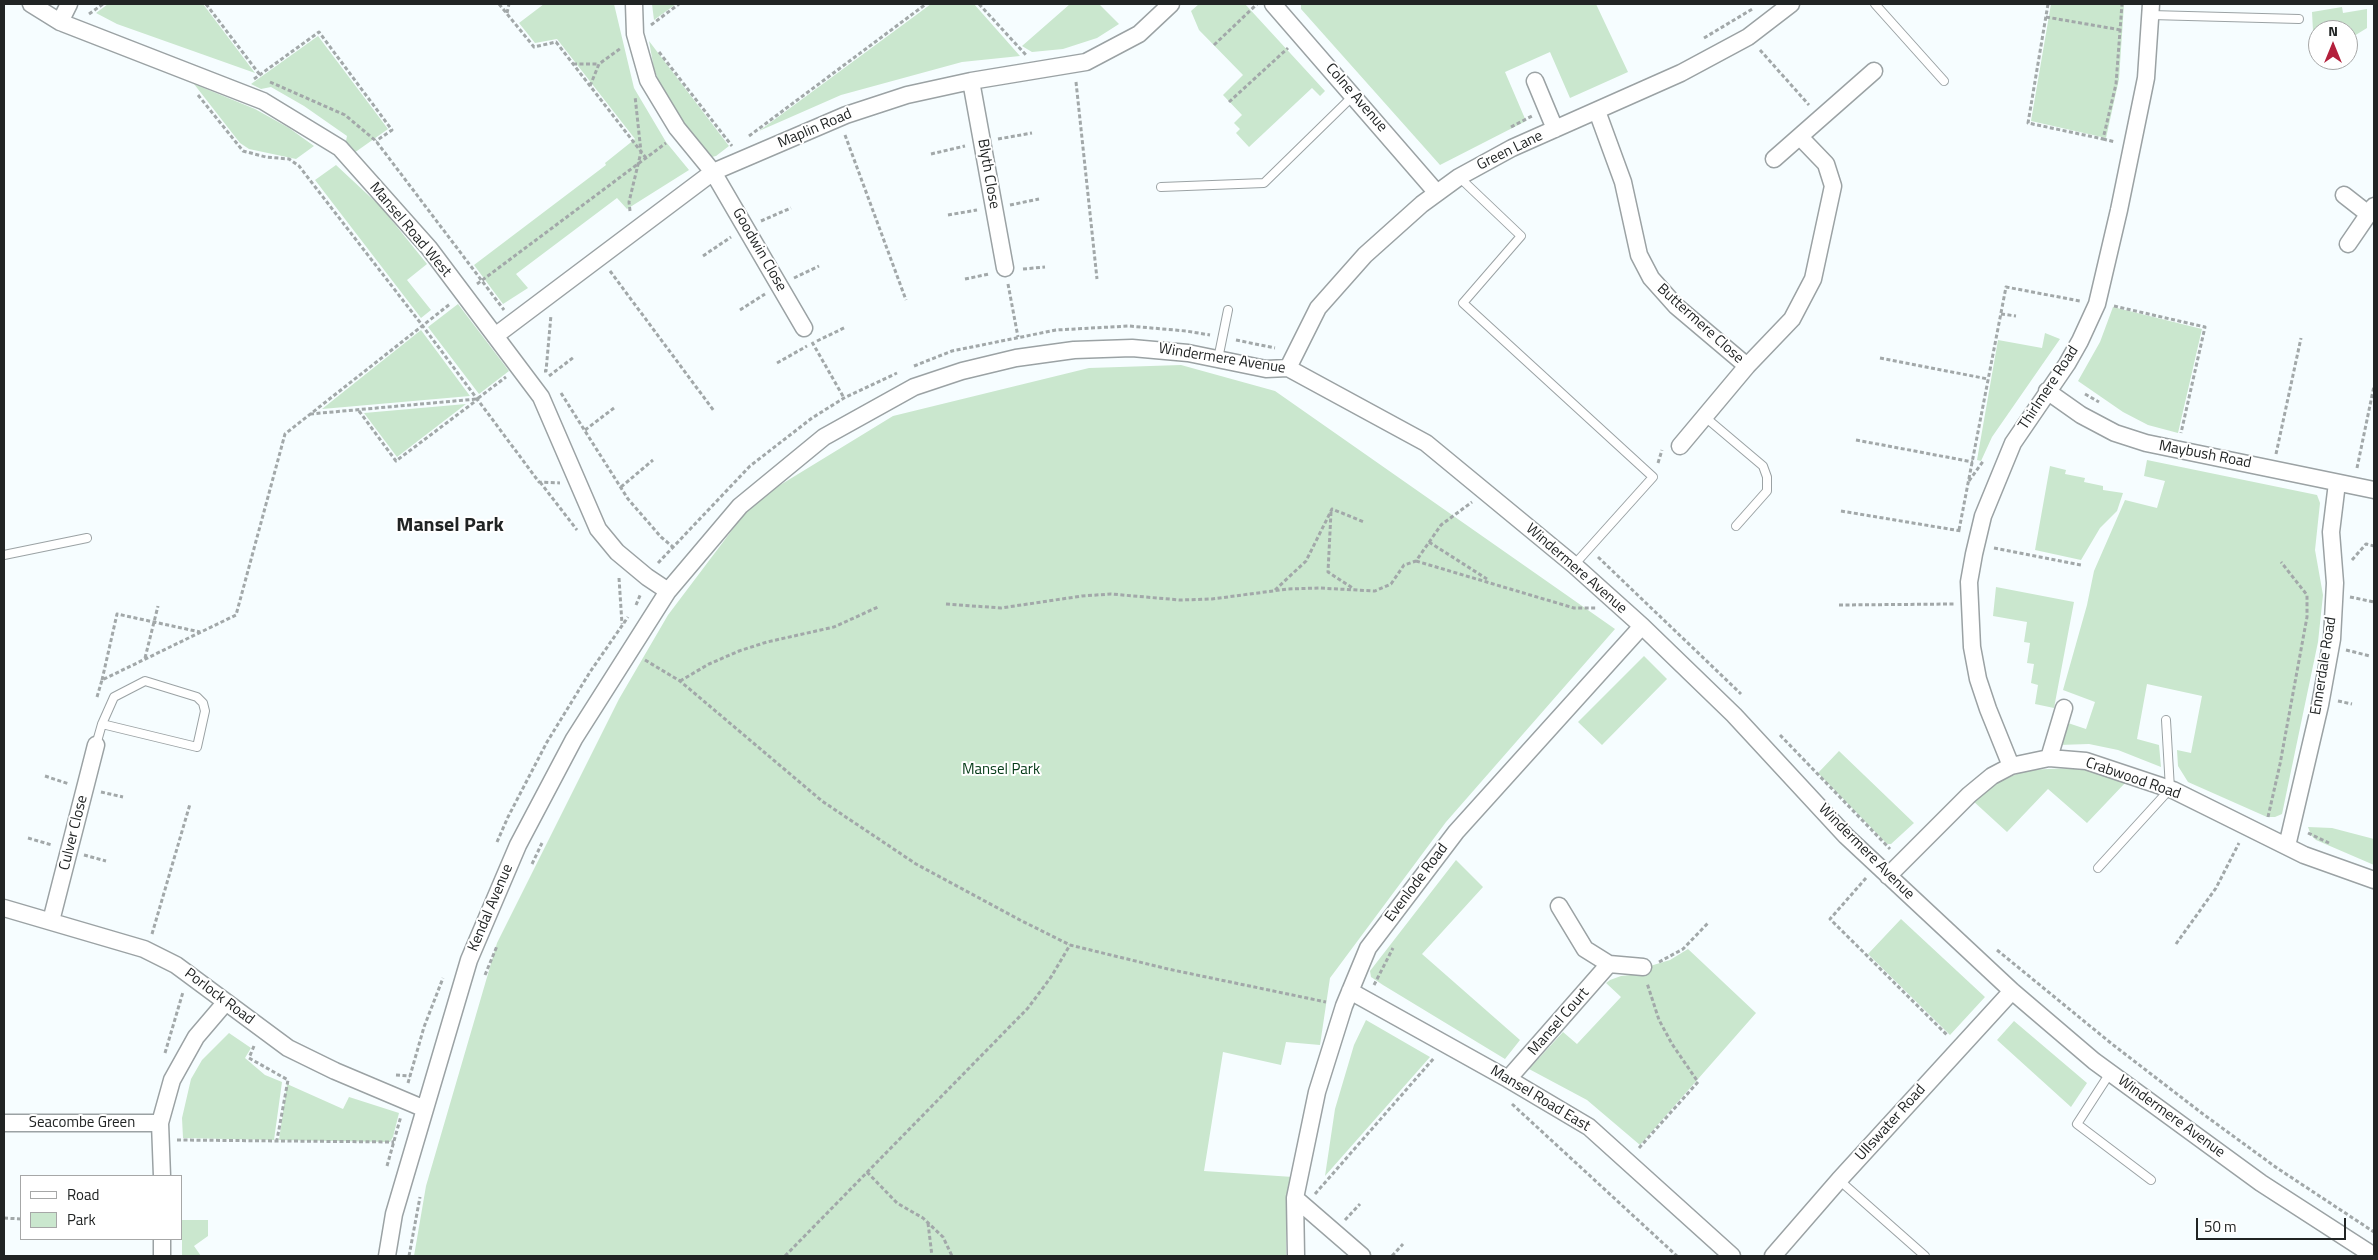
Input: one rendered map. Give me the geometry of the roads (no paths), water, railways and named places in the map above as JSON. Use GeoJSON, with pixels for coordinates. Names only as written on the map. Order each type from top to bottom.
{"type":"FeatureCollection","features":[{"type":"Feature","properties":{"kind":"street","name":"Mansel Road West"},"geometry":{"type":"LineString","coordinates":[[31,4],[60,22],[264,101],[340,148],[430,248],[541,397],[598,529],[617,552],[647,578],[668,590]]}},
{"type":"Feature","properties":{"kind":"street"},"geometry":{"type":"LineString","coordinates":[[60,22],[69,4]]}},
{"type":"Feature","properties":{"kind":"street","name":"Goodwin Close"},"geometry":{"type":"LineString","coordinates":[[634,4],[635,34],[648,80],[681,133],[711,169],[804,328]]}},
{"type":"Feature","properties":{"kind":"street","name":"Maplin Road"},"geometry":{"type":"LineString","coordinates":[[494,336],[711,169],[839,118],[907,95],[971,81],[1086,62],[1140,34],[1171,4]]}},
{"type":"Feature","properties":{"kind":"street","name":"Colne Avenue"},"geometry":{"type":"LineString","coordinates":[[1273,4],[1438,192]]}},
{"type":"Feature","properties":{"kind":"street","name":"Green Lane"},"geometry":{"type":"LineString","coordinates":[[1288,368],[1318,308],[1365,255],[1398,224],[1438,192],[1459,177],[1512,148],[1681,73],[1748,37],[1786,5]]}},
{"type":"Feature","properties":{"kind":"street","name":"Thirlmere Road"},"geometry":{"type":"LineString","coordinates":[[2011,766],[1978,679],[1972,647],[1969,582],[1978,539],[1994,485],[2013,443],[2080,340],[2139,112],[2146,78],[2151,9]]}},
{"type":"Feature","properties":{"kind":"street"},"geometry":{"type":"LineString","coordinates":[[1774,159],[1874,70]]}},
{"type":"Feature","properties":{"kind":"street","name":"Blyth Close"},"geometry":{"type":"LineString","coordinates":[[971,81],[1005,268]]}},
{"type":"Feature","properties":{"kind":"street"},"geometry":{"type":"LineString","coordinates":[[1535,81],[1555,129]]}},
{"type":"Feature","properties":{"kind":"street","name":"Buttermere Close"},"geometry":{"type":"LineString","coordinates":[[1597,111],[1623,182],[1639,255],[1651,278],[1676,306],[1747,366]]}},
{"type":"Feature","properties":{"kind":"street","name":"Buttermere Close"},"geometry":{"type":"LineString","coordinates":[[1680,446],[1747,366],[1792,319],[1813,279],[1833,186],[1826,164],[1800,137]]}},
{"type":"Feature","properties":{"kind":"street"},"geometry":{"type":"LineString","coordinates":[[2344,194],[2371,210],[2348,244]]}},
{"type":"Feature","properties":{"kind":"street","name":"Windermere Avenue"},"geometry":{"type":"LineString","coordinates":[[668,590],[740,506],[824,437],[914,387],[962,371],[1016,358],[1074,350],[1162,349],[1266,369],[1288,368],[1426,443],[1574,566],[1642,626],[1734,716],[1846,836],[2012,991],[2110,1073],[2261,1183],[2374,1256]]}},
{"type":"Feature","properties":{"kind":"street","name":"Maybush Road"},"geometry":{"type":"LineString","coordinates":[[2047,391],[2081,415],[2115,433],[2146,443],[2374,490]]}},
{"type":"Feature","properties":{"kind":"street","name":"Ennerdale Road"},"geometry":{"type":"LineString","coordinates":[[2287,846],[2320,705],[2332,639],[2335,579],[2331,532],[2345,484]]}},
{"type":"Feature","properties":{"kind":"street","name":"Kendal Avenue"},"geometry":{"type":"LineString","coordinates":[[388,1256],[394,1214],[469,960],[518,845],[574,739],[668,590]]}},
{"type":"Feature","properties":{"kind":"street","name":"Evenlode Road"},"geometry":{"type":"LineString","coordinates":[[1296,1256],[1300,1202],[1317,1092],[1347,998],[1368,948],[1456,832],[1642,626]]}},
{"type":"Feature","properties":{"kind":"street"},"geometry":{"type":"LineString","coordinates":[[2049,758],[2064,708]]}},
{"type":"Feature","properties":{"kind":"street","name":"Culver Close"},"geometry":{"type":"LineString","coordinates":[[52,921],[96,745]]}},
{"type":"Feature","properties":{"kind":"street","name":"Crabwood Road"},"geometry":{"type":"LineString","coordinates":[[1883,871],[1992,776],[2011,766],[2049,758],[2086,761],[2170,789],[2304,855],[2374,880]]}},
{"type":"Feature","properties":{"kind":"street"},"geometry":{"type":"LineString","coordinates":[[1559,906],[1585,949],[1609,964],[1643,967]]}},
{"type":"Feature","properties":{"kind":"street","name":"Porlock Road"},"geometry":{"type":"LineString","coordinates":[[4,908],[144,949],[176,965],[288,1048],[335,1071],[425,1109]]}},
{"type":"Feature","properties":{"kind":"street","name":"Mansel Court"},"geometry":{"type":"LineString","coordinates":[[1508,1079],[1609,964]]}},
{"type":"Feature","properties":{"kind":"street","name":"Ullswater Road"},"geometry":{"type":"LineString","coordinates":[[1773,1256],[1839,1180],[2012,991]]}},
{"type":"Feature","properties":{"kind":"street","name":"Mansel Road East"},"geometry":{"type":"LineString","coordinates":[[1347,998],[1366,1000],[1508,1079],[1589,1127],[1732,1256]]}},
{"type":"Feature","properties":{"kind":"street"},"geometry":{"type":"LineString","coordinates":[[162,1175],[160,1123],[172,1080],[196,1037],[225,1003]]}},
{"type":"Feature","properties":{"kind":"street","name":"Seacombe Green"},"geometry":{"type":"LineString","coordinates":[[4,1123],[160,1123]]}},
{"type":"Feature","properties":{"kind":"street"},"geometry":{"type":"LineString","coordinates":[[1300,1202],[1362,1256]]}},
{"type":"Feature","properties":{"kind":"street"},"geometry":{"type":"LineString","coordinates":[[162,1240],[162,1256]]}},
{"type":"Feature","properties":{"kind":"lane"},"geometry":{"type":"LineString","coordinates":[[1875,4],[1944,81]]}},
{"type":"Feature","properties":{"kind":"lane"},"geometry":{"type":"LineString","coordinates":[[2151,9],[2299,19]]}},
{"type":"Feature","properties":{"kind":"lane"},"geometry":{"type":"LineString","coordinates":[[1161,187],[1264,183],[1354,95]]}},
{"type":"Feature","properties":{"kind":"lane"},"geometry":{"type":"LineString","coordinates":[[1459,177],[1522,236],[1463,303],[1653,477],[1574,566]]}},
{"type":"Feature","properties":{"kind":"lane"},"geometry":{"type":"LineString","coordinates":[[1218,359],[1228,310]]}},
{"type":"Feature","properties":{"kind":"lane"},"geometry":{"type":"LineString","coordinates":[[1705,417],[1763,466],[1767,477],[1767,491],[1736,526]]}},
{"type":"Feature","properties":{"kind":"lane"},"geometry":{"type":"LineString","coordinates":[[4,555],[87,538]]}},
{"type":"Feature","properties":{"kind":"lane"},"geometry":{"type":"LineString","coordinates":[[96,745],[102,724],[114,697],[145,681],[196,697],[203,703],[205,711],[197,747],[102,724]]}},
{"type":"Feature","properties":{"kind":"lane"},"geometry":{"type":"LineString","coordinates":[[2098,868],[2170,789],[2166,720]]}},
{"type":"Feature","properties":{"kind":"lane"},"geometry":{"type":"LineString","coordinates":[[2110,1073],[2077,1124],[2151,1180]]}},
{"type":"Feature","properties":{"kind":"lane"},"geometry":{"type":"LineString","coordinates":[[1839,1180],[1925,1256]]}},
{"type":"Feature","properties":{"kind":"district","name":"Mansel Park"},"geometry":{"type":"Point","coordinates":[450,526]}}]}
